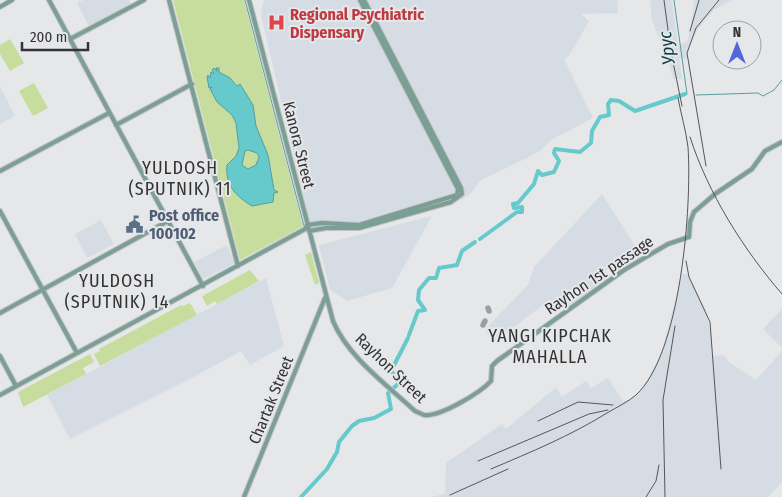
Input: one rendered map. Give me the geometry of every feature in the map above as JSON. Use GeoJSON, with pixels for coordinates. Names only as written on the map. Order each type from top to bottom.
{"type":"FeatureCollection","features":[{"type":"Feature","properties":{"kind":"street"},"geometry":{"type":"LineString","coordinates":[[0,7],[12,0]]}},
{"type":"Feature","properties":{"kind":"street"},"geometry":{"type":"LineString","coordinates":[[49,0],[203,286]]}},
{"type":"Feature","properties":{"kind":"street"},"geometry":{"type":"LineString","coordinates":[[70,40],[144,0]]}},
{"type":"Feature","properties":{"kind":"street"},"geometry":{"type":"LineString","coordinates":[[169,0],[238,266]]}},
{"type":"Feature","properties":{"kind":"street","name":"Kanora Street"},"geometry":{"type":"LineString","coordinates":[[249,0],[325,296]]}},
{"type":"Feature","properties":{"kind":"street"},"geometry":{"type":"LineString","coordinates":[[0,396],[307,228],[322,223],[359,225],[458,194],[458,189],[360,0]]}},
{"type":"Feature","properties":{"kind":"street"},"geometry":{"type":"LineString","coordinates":[[307,228],[359,228],[451,202],[461,196],[461,188],[364,0]]}},
{"type":"Feature","properties":{"kind":"street"},"geometry":{"type":"LineString","coordinates":[[399,75],[411,88]]}},
{"type":"Feature","properties":{"kind":"street"},"geometry":{"type":"LineString","coordinates":[[116,125],[192,84]]}},
{"type":"Feature","properties":{"kind":"street"},"geometry":{"type":"LineString","coordinates":[[0,172],[109,113]]}},
{"type":"Feature","properties":{"kind":"street","name":"Rayhon 1st passage"},"geometry":{"type":"LineString","coordinates":[[490,383],[492,366],[496,361],[624,270],[662,247],[689,237],[690,222],[694,212],[714,194],[752,169],[765,151],[782,142]]}},
{"type":"Feature","properties":{"kind":"street"},"geometry":{"type":"LineString","coordinates":[[0,211],[77,354]]}},
{"type":"Feature","properties":{"kind":"street"},"geometry":{"type":"LineString","coordinates":[[0,313],[168,221]]}},
{"type":"Feature","properties":{"kind":"street"},"geometry":{"type":"LineString","coordinates":[[312,243],[314,234],[318,229]]}},
{"type":"Feature","properties":{"kind":"street","name":"Rayhon Street"},"geometry":{"type":"LineString","coordinates":[[325,296],[329,312],[343,340],[392,390],[418,413],[428,416],[457,404],[490,383]]}},
{"type":"Feature","properties":{"kind":"street","name":"Chartak Street"},"geometry":{"type":"LineString","coordinates":[[244,497],[325,296]]}},
{"type":"Feature","properties":{"kind":"street"},"geometry":{"type":"LineString","coordinates":[[320,312],[326,308],[329,312]]}},
{"type":"Feature","properties":{"kind":"street"},"geometry":{"type":"LineString","coordinates":[[0,356],[16,386]]}},
{"type":"Feature","properties":{"kind":"shaded area"},"geometry":{"type":"Polygon","coordinates":[[[83,0],[129,0],[131,4],[89,26],[77,3],[83,0]]]}},
{"type":"Feature","properties":{"kind":"shaded area"},"geometry":{"type":"Polygon","coordinates":[[[264,0],[617,0],[618,13],[581,14],[589,21],[569,56],[564,59],[593,118],[551,140],[540,151],[481,180],[469,195],[457,202],[352,231],[328,226],[311,229],[261,13],[264,0]]]}},
{"type":"Feature","properties":{"kind":"shaded area"},"geometry":{"type":"Polygon","coordinates":[[[650,0],[672,0],[678,45],[687,42],[694,0],[732,0],[714,10],[698,29],[690,45],[687,59],[679,58],[682,79],[673,79],[667,56],[652,21],[650,0]]]}},
{"type":"Feature","properties":{"kind":"shaded area"},"geometry":{"type":"Polygon","coordinates":[[[0,86],[15,116],[0,124],[0,86]]]}},
{"type":"Feature","properties":{"kind":"shaded area"},"geometry":{"type":"Polygon","coordinates":[[[602,194],[635,246],[606,271],[610,277],[568,306],[550,300],[495,341],[486,332],[489,325],[528,285],[534,267],[602,194]]]}},
{"type":"Feature","properties":{"kind":"shaded area"},"geometry":{"type":"Polygon","coordinates":[[[432,216],[392,288],[347,301],[330,290],[319,245],[432,216]]]}},
{"type":"Feature","properties":{"kind":"shaded area"},"geometry":{"type":"Polygon","coordinates":[[[101,220],[114,244],[87,258],[75,234],[101,220]]]}},
{"type":"Feature","properties":{"kind":"shaded area"},"geometry":{"type":"Polygon","coordinates":[[[227,245],[235,263],[203,279],[194,262],[227,245]]]}},
{"type":"Feature","properties":{"kind":"shaded area"},"geometry":{"type":"Polygon","coordinates":[[[682,274],[688,274],[705,308],[711,334],[712,356],[724,355],[729,362],[756,380],[782,351],[782,482],[768,497],[430,497],[445,494],[446,463],[502,424],[506,429],[556,387],[562,397],[586,381],[591,388],[608,378],[623,401],[631,399],[643,388],[661,355],[682,274]]]}},
{"type":"Feature","properties":{"kind":"shaded area"},"geometry":{"type":"Polygon","coordinates":[[[266,278],[284,346],[250,365],[241,351],[192,378],[70,439],[47,395],[266,278]]]}},
{"type":"Feature","properties":{"kind":"shaded area"},"geometry":{"type":"Polygon","coordinates":[[[782,309],[782,348],[763,329],[782,309]]]}},
{"type":"Feature","properties":{"kind":"green space"},"geometry":{"type":"Polygon","coordinates":[[[173,0],[244,0],[303,226],[240,260],[173,0]]]}},
{"type":"Feature","properties":{"kind":"green space"},"geometry":{"type":"Polygon","coordinates":[[[10,39],[24,63],[10,71],[0,54],[0,45],[10,39]]]}},
{"type":"Feature","properties":{"kind":"green space"},"geometry":{"type":"Polygon","coordinates":[[[34,83],[48,108],[33,116],[19,91],[34,83]]]}},
{"type":"Feature","properties":{"kind":"green space"},"geometry":{"type":"Polygon","coordinates":[[[311,252],[319,283],[315,285],[305,255],[311,252]]]}},
{"type":"Feature","properties":{"kind":"green space"},"geometry":{"type":"Polygon","coordinates":[[[250,270],[259,281],[217,304],[215,301],[207,306],[202,297],[204,295],[250,270]]]}},
{"type":"Feature","properties":{"kind":"green space"},"geometry":{"type":"Polygon","coordinates":[[[190,303],[197,315],[100,366],[94,354],[100,351],[99,349],[181,305],[190,303]]]}},
{"type":"Feature","properties":{"kind":"green space"},"geometry":{"type":"Polygon","coordinates":[[[90,354],[94,362],[83,368],[86,374],[23,407],[18,392],[90,354]]]}},
{"type":"Feature","properties":{"kind":"water"},"geometry":{"type":"Polygon","coordinates":[[[214,68],[217,71],[216,68],[219,68],[219,72],[230,78],[237,86],[240,84],[253,105],[256,126],[268,155],[274,190],[278,192],[274,193],[273,202],[252,206],[241,198],[230,185],[227,165],[236,156],[239,148],[236,123],[232,115],[217,102],[210,89],[212,87],[209,88],[207,77],[208,75],[210,78],[211,72],[214,74],[212,70],[214,68]],[[245,151],[242,165],[248,169],[256,165],[259,157],[257,153],[245,151]]]}},
{"type":"Feature","properties":{"kind":"waterway"},"geometry":{"type":"LineString","coordinates":[[245,0],[304,226]]}},
{"type":"Feature","properties":{"kind":"waterway","name":"Урус"},"geometry":{"type":"LineString","coordinates":[[674,0],[687,94]]}},
{"type":"Feature","properties":{"kind":"waterway"},"geometry":{"type":"LineString","coordinates":[[696,95],[758,93],[763,96],[774,90],[782,80]]}},
{"type":"Feature","properties":{"kind":"waterway"},"geometry":{"type":"LineString","coordinates":[[480,239],[517,212],[522,212],[522,207],[514,208],[513,204],[518,203],[534,184],[538,171],[542,175],[554,172],[559,161],[554,153],[555,149],[580,152],[591,143],[592,131],[600,117],[609,115],[608,104],[611,100],[619,101],[635,111],[685,94]]}},
{"type":"Feature","properties":{"kind":"waterway"},"geometry":{"type":"LineString","coordinates":[[409,335],[418,311],[425,310],[418,300],[419,290],[429,278],[436,278],[439,268],[457,265],[462,251],[475,242]]}},
{"type":"Feature","properties":{"kind":"waterway"},"geometry":{"type":"LineString","coordinates":[[301,497],[327,469],[337,452],[339,442],[352,426],[359,421],[374,418],[391,409],[388,393],[398,384],[398,379],[391,371],[408,338]]}},
{"type":"Feature","properties":{"kind":"taxiway"},"geometry":{"type":"LineString","coordinates":[[483,325],[485,321]]}},
{"type":"Feature","properties":{"kind":"railway"},"geometry":{"type":"LineString","coordinates":[[664,0],[671,52],[682,106]]}},
{"type":"Feature","properties":{"kind":"railway"},"geometry":{"type":"LineString","coordinates":[[690,31],[699,0]]}},
{"type":"Feature","properties":{"kind":"railway"},"geometry":{"type":"LineString","coordinates":[[706,166],[687,53],[696,28],[719,0]]}},
{"type":"Feature","properties":{"kind":"railway"},"geometry":{"type":"LineString","coordinates":[[491,469],[565,436],[630,400],[651,375],[664,347],[673,314],[685,241],[688,205],[688,147],[678,98]]}},
{"type":"Feature","properties":{"kind":"railway"},"geometry":{"type":"LineString","coordinates":[[690,137],[706,179],[728,220],[740,239],[782,294]]}},
{"type":"Feature","properties":{"kind":"railway"},"geometry":{"type":"LineString","coordinates":[[686,261],[689,277],[710,322],[721,469]]}},
{"type":"Feature","properties":{"kind":"railway"},"geometry":{"type":"LineString","coordinates":[[665,497],[663,400],[675,326]]}},
{"type":"Feature","properties":{"kind":"railway"},"geometry":{"type":"LineString","coordinates":[[538,421],[578,402],[613,405]]}},
{"type":"Feature","properties":{"kind":"railway"},"geometry":{"type":"LineString","coordinates":[[478,461],[589,414],[608,410]]}},
{"type":"Feature","properties":{"kind":"railway"},"geometry":{"type":"LineString","coordinates":[[646,497],[656,481],[659,465]]}},
{"type":"Feature","properties":{"kind":"railway"},"geometry":{"type":"LineString","coordinates":[[450,495],[508,469]]}},
{"type":"Feature","properties":{"kind":"place","name":"Regional Psychiatric Dispensary"},"geometry":{"type":"Point","coordinates":[276,23]}},
{"type":"Feature","properties":{"kind":"place","name":"Post office 100102"},"geometry":{"type":"Point","coordinates":[135,224]}},
{"type":"Feature","properties":{"kind":"district","name":"YULDOSH (SPUTNIK) 11"},"geometry":{"type":"Point","coordinates":[180,178]}},
{"type":"Feature","properties":{"kind":"district","name":"YULDOSH (SPUTNIK) 14"},"geometry":{"type":"Point","coordinates":[117,291]}},
{"type":"Feature","properties":{"kind":"district","name":"YANGI KIPCHAK MAHALLA"},"geometry":{"type":"Point","coordinates":[550,346]}}]}
